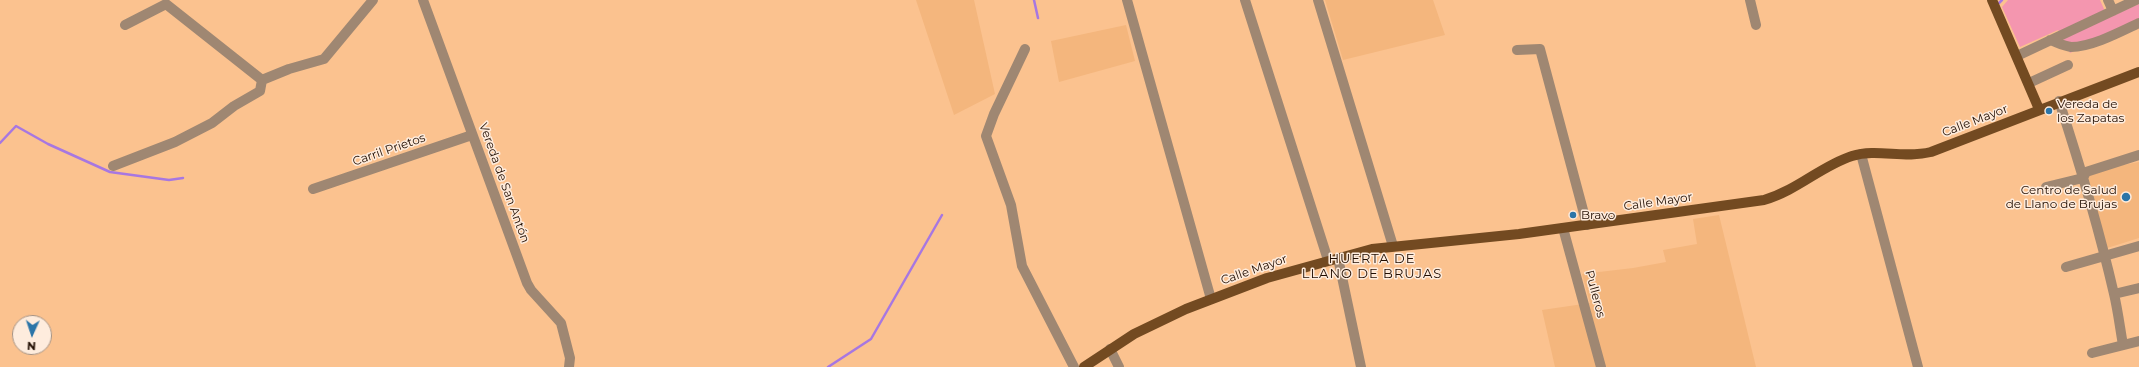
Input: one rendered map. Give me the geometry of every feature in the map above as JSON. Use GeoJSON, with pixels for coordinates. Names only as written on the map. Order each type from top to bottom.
{"type":"FeatureCollection","features":[{"type":"Feature","properties":{"kind":"main road"},"geometry":{"type":"LineString","coordinates":[[1992,0],[2039,109]]}},
{"type":"Feature","properties":{"kind":"main road","name":"Calle Mayor"},"geometry":{"type":"LineString","coordinates":[[1084,367],[1110,349],[1163,319],[1249,284],[1333,259],[1393,246],[1479,239],[1764,200],[1788,191],[1843,160],[1861,154],[1912,156],[1921,154],[2139,72]]}},
{"type":"Feature","properties":{"kind":"street"},"geometry":{"type":"LineString","coordinates":[[262,80],[289,69],[324,59],[373,0]]}},
{"type":"Feature","properties":{"kind":"street","name":"Vereda de San Antón"},"geometry":{"type":"LineString","coordinates":[[423,0],[527,283],[531,290],[561,323],[570,358],[569,367]]}},
{"type":"Feature","properties":{"kind":"street"},"geometry":{"type":"LineString","coordinates":[[1127,0],[1210,299]]}},
{"type":"Feature","properties":{"kind":"street"},"geometry":{"type":"LineString","coordinates":[[1245,0],[1333,259],[1361,367]]}},
{"type":"Feature","properties":{"kind":"street"},"geometry":{"type":"LineString","coordinates":[[1318,0],[1393,246]]}},
{"type":"Feature","properties":{"kind":"street"},"geometry":{"type":"LineString","coordinates":[[1750,0],[1756,25]]}},
{"type":"Feature","properties":{"kind":"street"},"geometry":{"type":"LineString","coordinates":[[2108,0],[2113,11]]}},
{"type":"Feature","properties":{"kind":"street"},"geometry":{"type":"LineString","coordinates":[[2017,56],[2136,0]]}},
{"type":"Feature","properties":{"kind":"street"},"geometry":{"type":"LineString","coordinates":[[126,24],[166,4],[262,80]]}},
{"type":"Feature","properties":{"kind":"street"},"geometry":{"type":"LineString","coordinates":[[2050,40],[2069,47],[2078,46],[2110,36],[2139,23]]}},
{"type":"Feature","properties":{"kind":"street"},"geometry":{"type":"LineString","coordinates":[[1026,49],[994,114],[986,136],[1012,205],[1022,266],[1074,367]]}},
{"type":"Feature","properties":{"kind":"street"},"geometry":{"type":"LineString","coordinates":[[1517,50],[1540,50],[1587,225]]}},
{"type":"Feature","properties":{"kind":"street"},"geometry":{"type":"LineString","coordinates":[[2029,83],[2068,65]]}},
{"type":"Feature","properties":{"kind":"street"},"geometry":{"type":"LineString","coordinates":[[113,166],[176,142],[212,123],[234,106],[260,91],[262,80]]}},
{"type":"Feature","properties":{"kind":"street"},"geometry":{"type":"LineString","coordinates":[[2059,101],[2083,178],[2114,294],[2123,345]]}},
{"type":"Feature","properties":{"kind":"street","name":"Carril Prietos"},"geometry":{"type":"LineString","coordinates":[[313,189],[472,135]]}},
{"type":"Feature","properties":{"kind":"street"},"geometry":{"type":"LineString","coordinates":[[1861,154],[1918,367]]}},
{"type":"Feature","properties":{"kind":"street"},"geometry":{"type":"LineString","coordinates":[[2046,187],[2083,178],[2086,172],[2139,155]]}},
{"type":"Feature","properties":{"kind":"street","name":"Pulleros"},"geometry":{"type":"LineString","coordinates":[[1563,228],[1601,367]]}},
{"type":"Feature","properties":{"kind":"street"},"geometry":{"type":"LineString","coordinates":[[2066,267],[2139,246]]}},
{"type":"Feature","properties":{"kind":"street"},"geometry":{"type":"LineString","coordinates":[[2114,294],[2139,288]]}},
{"type":"Feature","properties":{"kind":"street"},"geometry":{"type":"LineString","coordinates":[[2092,352],[2139,341]]}},
{"type":"Feature","properties":{"kind":"street"},"geometry":{"type":"LineString","coordinates":[[1110,349],[1119,367]]}},
{"type":"Feature","properties":{"kind":"shaded area"},"geometry":{"type":"Polygon","coordinates":[[[916,0],[974,0],[995,94],[954,115],[916,0]]]}},
{"type":"Feature","properties":{"kind":"shaded area"},"geometry":{"type":"Polygon","coordinates":[[[1325,0],[1433,0],[1445,35],[1343,60],[1325,0]]]}},
{"type":"Feature","properties":{"kind":"shaded area"},"geometry":{"type":"Polygon","coordinates":[[[2008,0],[2100,0],[2108,18],[2139,4],[2139,21],[2070,53],[2058,30],[2020,47],[2002,7],[2008,0]]]}},
{"type":"Feature","properties":{"kind":"shaded area"},"geometry":{"type":"Polygon","coordinates":[[[1126,25],[1135,61],[1059,82],[1051,41],[1126,25]]]}},
{"type":"Feature","properties":{"kind":"shaded area"},"geometry":{"type":"Polygon","coordinates":[[[2139,162],[2139,238],[2104,249],[2086,172],[2139,162]]]}},
{"type":"Feature","properties":{"kind":"shaded area"},"geometry":{"type":"Polygon","coordinates":[[[1719,215],[1756,367],[1555,367],[1542,310],[1590,303],[1582,274],[1633,268],[1666,262],[1663,250],[1697,244],[1693,219],[1719,215]]]}},
{"type":"Feature","properties":{"kind":"waterway"},"geometry":{"type":"LineString","coordinates":[[1034,0],[1038,18]]}},
{"type":"Feature","properties":{"kind":"waterway"},"geometry":{"type":"LineString","coordinates":[[1999,3],[2002,0]]}},
{"type":"Feature","properties":{"kind":"waterway"},"geometry":{"type":"LineString","coordinates":[[0,143],[16,126],[48,144],[110,172],[169,180],[183,178]]}},
{"type":"Feature","properties":{"kind":"waterway"},"geometry":{"type":"LineString","coordinates":[[828,367],[871,339],[942,215]]}},
{"type":"Feature","properties":{"kind":"place","name":"Vereda de los Zapatas"},"geometry":{"type":"Point","coordinates":[2049,111]}},
{"type":"Feature","properties":{"kind":"place","name":"Centro de Salud de Llano de Brujas"},"geometry":{"type":"Point","coordinates":[2126,197]}},
{"type":"Feature","properties":{"kind":"place","name":"Bravo"},"geometry":{"type":"Point","coordinates":[1573,215]}},
{"type":"Feature","properties":{"kind":"district","name":"HUERTA DE LLANO DE BRUJAS"},"geometry":{"type":"Point","coordinates":[1372,266]}}]}
